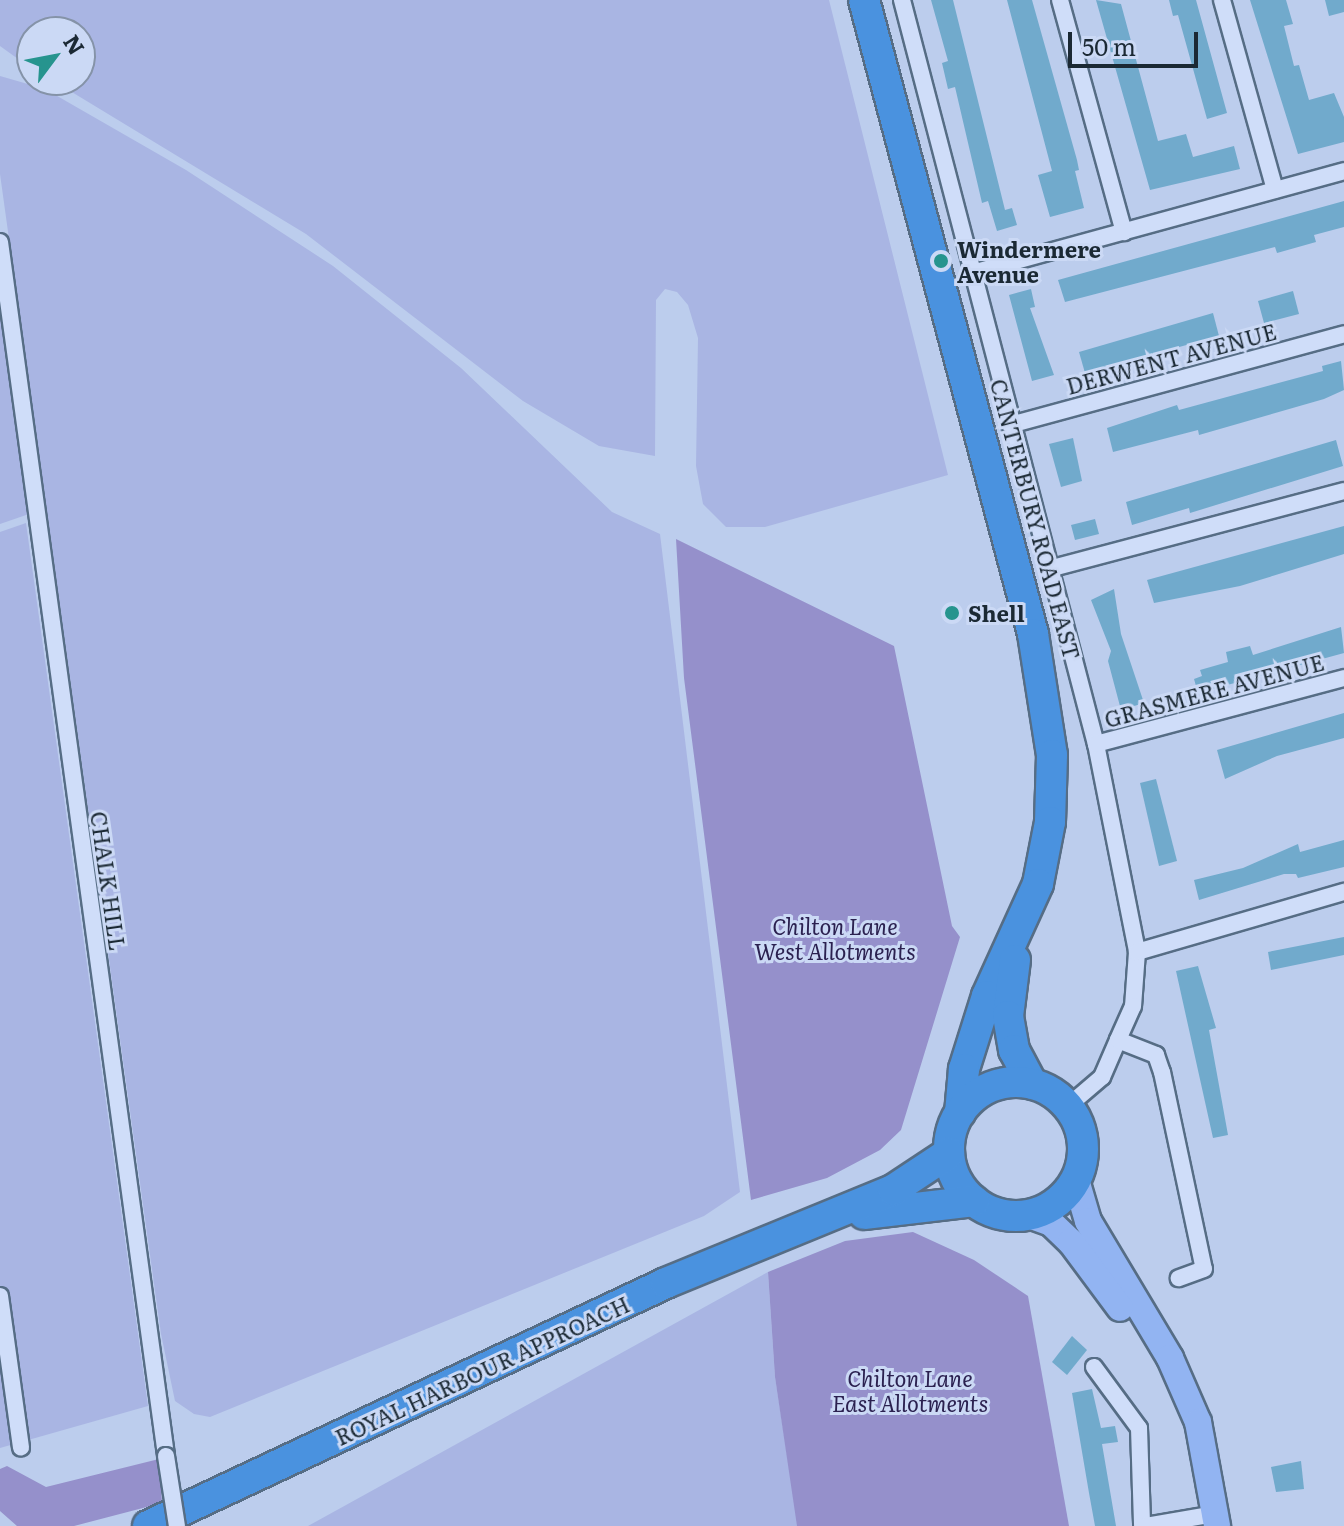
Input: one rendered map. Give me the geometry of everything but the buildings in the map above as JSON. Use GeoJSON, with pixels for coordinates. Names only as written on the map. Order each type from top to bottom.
{"type":"FeatureCollection","features":[{"type":"Feature","properties":{"kind":"highway","name":"CANTERBURY ROAD EAST"},"geometry":{"type":"LineString","coordinates":[[864,0],[1043,677],[1052,755],[1050,822],[1038,884],[1022,926],[987,996],[964,1069],[960,1113]]}},
{"type":"Feature","properties":{"kind":"highway","name":"CANTERBURY ROAD EAST"},"geometry":{"type":"LineString","coordinates":[[1022,926],[1008,1016],[1014,1050],[1032,1084]]}},
{"type":"Feature","properties":{"kind":"highway"},"geometry":{"type":"LineString","coordinates":[[1015,1082],[1032,1084],[1068,1106],[1083,1142],[1076,1180],[1049,1209],[1029,1215],[999,1214],[974,1201],[956,1180],[949,1153],[960,1113],[984,1090],[1015,1082]]}},
{"type":"Feature","properties":{"kind":"highway","name":"ROYAL HARBOUR APPROACH"},"geometry":{"type":"LineString","coordinates":[[148,1526],[666,1283],[820,1224],[917,1179],[949,1153]]}},
{"type":"Feature","properties":{"kind":"highway","name":"ROYAL HARBOUR APPROACH"},"geometry":{"type":"LineString","coordinates":[[820,1224],[974,1201]]}},
{"type":"Feature","properties":{"kind":"main road"},"geometry":{"type":"LineString","coordinates":[[1076,1180],[1088,1221],[1170,1358],[1198,1422],[1214,1511]]}},
{"type":"Feature","properties":{"kind":"main road"},"geometry":{"type":"LineString","coordinates":[[1029,1215],[1051,1223],[1097,1271],[1153,1363],[1214,1511]]}},
{"type":"Feature","properties":{"kind":"street","name":"CANTERBURY ROAD EAST"},"geometry":{"type":"LineString","coordinates":[[902,0],[1010,425],[1096,744],[1137,952],[1133,1006],[1102,1077],[1068,1106]]}},
{"type":"Feature","properties":{"kind":"street"},"geometry":{"type":"LineString","coordinates":[[1060,0],[1124,232]]}},
{"type":"Feature","properties":{"kind":"street"},"geometry":{"type":"LineString","coordinates":[[1222,0],[1275,190]]}},
{"type":"Feature","properties":{"kind":"street"},"geometry":{"type":"LineString","coordinates":[[972,273],[1344,171]]}},
{"type":"Feature","properties":{"kind":"street","name":"CHALK HILL"},"geometry":{"type":"LineString","coordinates":[[0,242],[177,1526]]}},
{"type":"Feature","properties":{"kind":"street","name":"DERWENT AVENUE"},"geometry":{"type":"LineString","coordinates":[[1010,425],[1344,334]]}},
{"type":"Feature","properties":{"kind":"street"},"geometry":{"type":"LineString","coordinates":[[1049,569],[1344,491]]}},
{"type":"Feature","properties":{"kind":"street","name":"GRASMERE AVENUE"},"geometry":{"type":"LineString","coordinates":[[1096,744],[1344,678]]}},
{"type":"Feature","properties":{"kind":"street"},"geometry":{"type":"LineString","coordinates":[[1137,952],[1344,892]]}},
{"type":"Feature","properties":{"kind":"street"},"geometry":{"type":"LineString","coordinates":[[1118,1040],[1156,1055],[1162,1072],[1204,1269],[1179,1278]]}},
{"type":"Feature","properties":{"kind":"street"},"geometry":{"type":"LineString","coordinates":[[0,1296],[21,1448]]}},
{"type":"Feature","properties":{"kind":"street"},"geometry":{"type":"LineString","coordinates":[[1094,1367],[1139,1428],[1144,1526],[1214,1511]]}},
{"type":"Feature","properties":{"kind":"shaded area"},"geometry":{"type":"Polygon","coordinates":[[[0,0],[829,0],[948,475],[765,527],[726,527],[703,504],[696,466],[698,338],[688,305],[677,292],[665,289],[656,300],[655,456],[599,446],[523,401],[306,234],[78,96],[96,96],[96,16],[16,16],[16,58],[0,46],[0,0]]]}},
{"type":"Feature","properties":{"kind":"shaded area"},"geometry":{"type":"Polygon","coordinates":[[[0,76],[16,81],[16,96],[57,96],[186,170],[333,266],[461,368],[612,512],[660,534],[740,1192],[704,1216],[210,1417],[194,1414],[175,1401],[161,1334],[0,174],[0,76]]]}},
{"type":"Feature","properties":{"kind":"shaded area"},"geometry":{"type":"Polygon","coordinates":[[[0,290],[29,514],[0,524],[0,290]]]}},
{"type":"Feature","properties":{"kind":"shaded area"},"geometry":{"type":"Polygon","coordinates":[[[26,523],[148,1406],[0,1448],[0,532],[26,523]]]}},
{"type":"Feature","properties":{"kind":"shaded area"},"geometry":{"type":"Polygon","coordinates":[[[768,1272],[775,1377],[798,1526],[308,1526],[768,1272]]]}},
{"type":"Feature","properties":{"kind":"green space","name":"Chilton Lane West Allotments"},"geometry":{"type":"Polygon","coordinates":[[[676,539],[894,646],[952,926],[960,937],[901,1130],[880,1150],[827,1178],[751,1200],[684,678],[676,539]]]}},
{"type":"Feature","properties":{"kind":"green space","name":"Chilton Lane East Allotments"},"geometry":{"type":"Polygon","coordinates":[[[913,1232],[974,1260],[1028,1296],[1069,1526],[797,1526],[775,1377],[768,1272],[845,1241],[913,1232]]]}},
{"type":"Feature","properties":{"kind":"green space"},"geometry":{"type":"Polygon","coordinates":[[[159,1459],[162,1503],[74,1526],[17,1526],[0,1511],[0,1469],[7,1466],[46,1487],[159,1459]]]}},
{"type":"Feature","properties":{"kind":"place","name":"Windermere Avenue"},"geometry":{"type":"Point","coordinates":[941,261]}},
{"type":"Feature","properties":{"kind":"place","name":"Shell"},"geometry":{"type":"Point","coordinates":[952,613]}}]}
